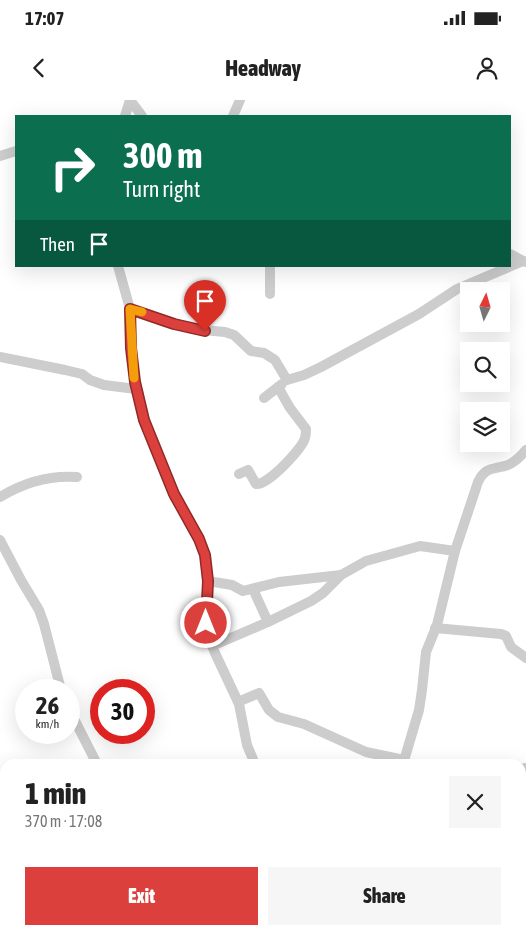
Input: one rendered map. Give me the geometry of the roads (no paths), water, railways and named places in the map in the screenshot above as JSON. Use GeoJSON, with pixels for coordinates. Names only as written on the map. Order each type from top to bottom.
{"type":"FeatureCollection","features":[{"type":"Feature","properties":{"kind":"street"},"geometry":{"type":"LineString","coordinates":[[125,115],[130,100]]}},
{"type":"Feature","properties":{"kind":"street"},"geometry":{"type":"LineString","coordinates":[[130,100],[141,115]]}},
{"type":"Feature","properties":{"kind":"street"},"geometry":{"type":"LineString","coordinates":[[233,115],[240,100]]}},
{"type":"Feature","properties":{"kind":"street"},"geometry":{"type":"LineString","coordinates":[[0,156],[15,152]]}},
{"type":"Feature","properties":{"kind":"street"},"geometry":{"type":"LineString","coordinates":[[511,255],[524,262]]}},
{"type":"Feature","properties":{"kind":"street"},"geometry":{"type":"LineString","coordinates":[[264,398],[282,384],[321,367],[419,314],[464,285],[524,262]]}},
{"type":"Feature","properties":{"kind":"street"},"geometry":{"type":"LineString","coordinates":[[118,267],[130,309],[131,348],[136,390],[144,420],[174,494],[199,539],[205,555],[208,581],[207,633],[238,702],[247,745],[253,759]]}},
{"type":"Feature","properties":{"kind":"street"},"geometry":{"type":"LineString","coordinates":[[270,267],[270,294]]}},
{"type":"Feature","properties":{"kind":"street"},"geometry":{"type":"LineString","coordinates":[[130,309],[192,329],[225,332],[234,335],[251,351],[267,354],[275,360],[290,408],[306,429],[305,438],[279,470],[262,484],[256,484],[248,470],[239,474]]}},
{"type":"Feature","properties":{"kind":"street"},"geometry":{"type":"LineString","coordinates":[[0,357],[58,368],[82,374],[90,380],[104,385],[136,390]]}},
{"type":"Feature","properties":{"kind":"street"},"geometry":{"type":"LineString","coordinates":[[405,759],[421,700],[426,652],[444,599],[455,551],[478,482],[482,473],[513,462],[526,450]]}},
{"type":"Feature","properties":{"kind":"street"},"geometry":{"type":"LineString","coordinates":[[0,497],[21,486],[51,477],[77,477]]}},
{"type":"Feature","properties":{"kind":"street"},"geometry":{"type":"LineString","coordinates":[[0,540],[39,610],[58,679]]}},
{"type":"Feature","properties":{"kind":"street"},"geometry":{"type":"LineString","coordinates":[[212,646],[311,601],[340,575],[366,561],[415,547],[428,546],[455,551]]}},
{"type":"Feature","properties":{"kind":"street"},"geometry":{"type":"LineString","coordinates":[[208,581],[232,585],[241,591],[279,582],[340,575]]}},
{"type":"Feature","properties":{"kind":"street"},"geometry":{"type":"LineString","coordinates":[[253,589],[268,622]]}},
{"type":"Feature","properties":{"kind":"street"},"geometry":{"type":"LineString","coordinates":[[435,628],[501,634],[506,636],[513,649],[526,658]]}},
{"type":"Feature","properties":{"kind":"street"},"geometry":{"type":"LineString","coordinates":[[238,702],[259,694],[269,710],[278,717],[304,724],[366,752],[393,759]]}},
{"type":"Feature","properties":{"kind":"street"},"geometry":{"type":"LineString","coordinates":[[80,731],[94,759]]}}]}
